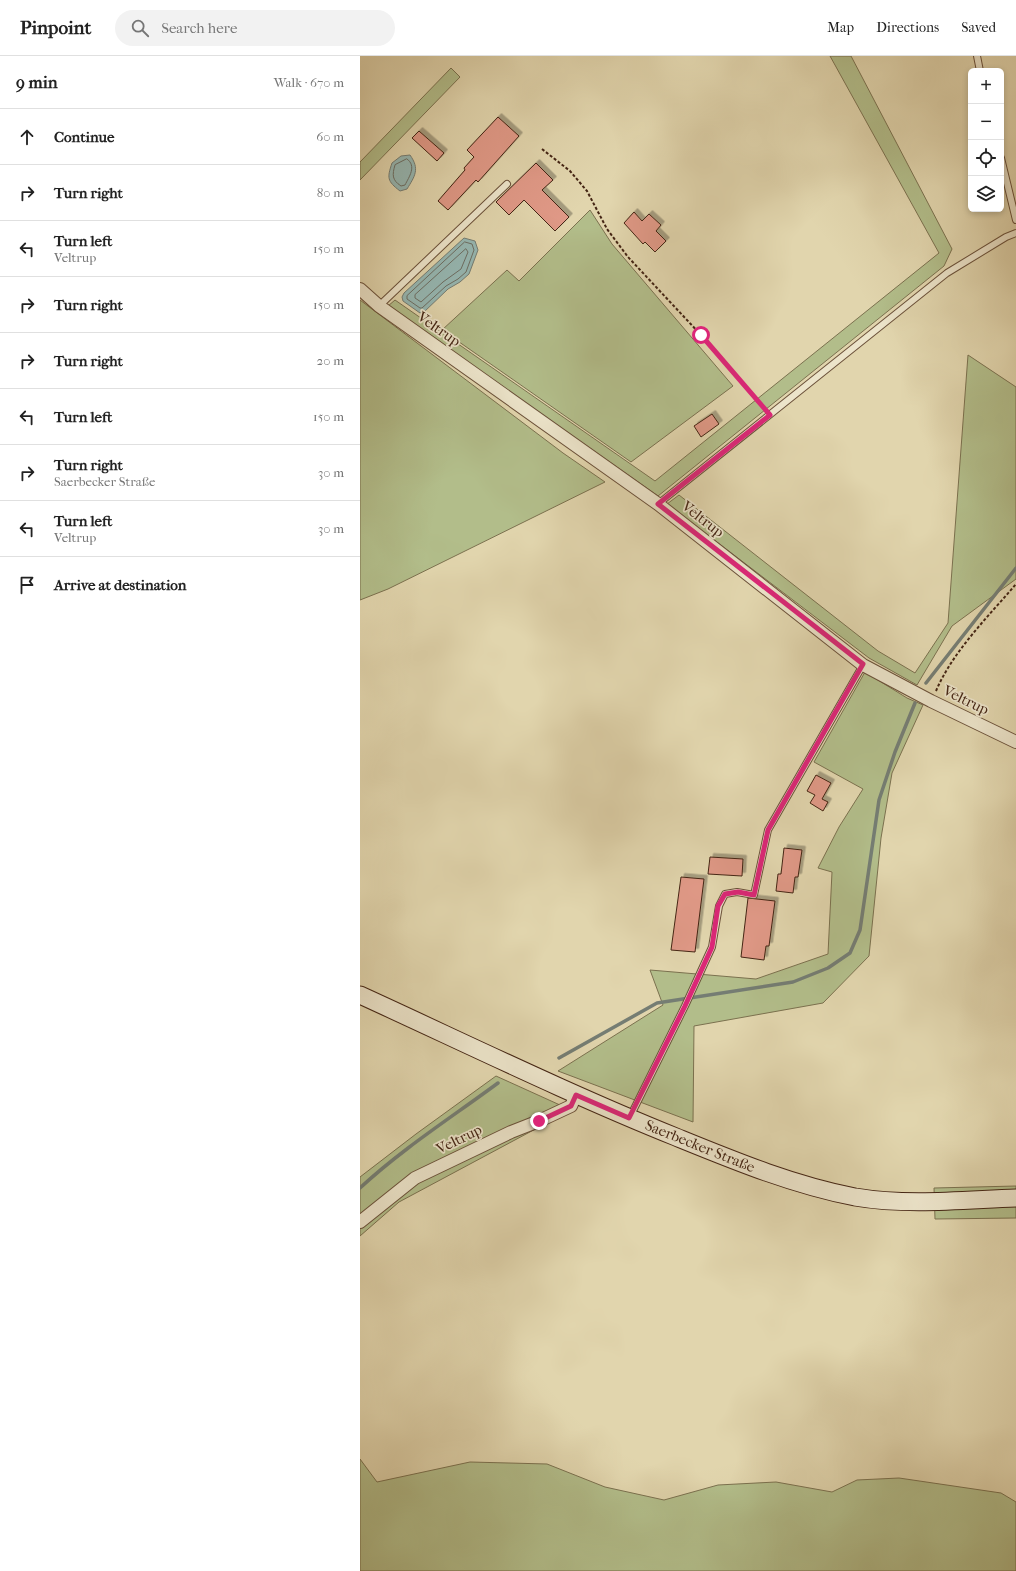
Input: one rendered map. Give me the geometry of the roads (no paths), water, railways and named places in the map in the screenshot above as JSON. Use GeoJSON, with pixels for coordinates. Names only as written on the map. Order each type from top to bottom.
{"type":"FeatureCollection","features":[{"type":"Feature","properties":{"kind":"main road","name":"Saerbecker Straße"},"geometry":{"type":"LineString","coordinates":[[360,995],[629,1118],[751,1167],[808,1186],[856,1197],[910,1202],[1016,1198]]}},
{"type":"Feature","properties":{"kind":"street","name":"Veltrup"},"geometry":{"type":"LineString","coordinates":[[360,289],[379,306],[658,504],[863,664],[931,701],[1016,742]]}},
{"type":"Feature","properties":{"kind":"street","name":"Veltrup"},"geometry":{"type":"LineString","coordinates":[[360,1222],[415,1178],[511,1132],[571,1106],[576,1095]]}},
{"type":"Feature","properties":{"kind":"lane"},"geometry":{"type":"LineString","coordinates":[[977,56],[979,68]]}},
{"type":"Feature","properties":{"kind":"lane"},"geometry":{"type":"LineString","coordinates":[[1004,170],[1016,220]]}},
{"type":"Feature","properties":{"kind":"lane"},"geometry":{"type":"LineString","coordinates":[[379,306],[507,184]]}},
{"type":"Feature","properties":{"kind":"lane"},"geometry":{"type":"LineString","coordinates":[[658,504],[947,273],[1006,237],[1016,233]]}},
{"type":"Feature","properties":{"kind":"lane"},"geometry":{"type":"LineString","coordinates":[[629,1118],[685,1006],[712,947],[718,906],[725,894],[738,892],[754,895],[768,830],[863,664]]}},
{"type":"Feature","properties":{"kind":"water"},"geometry":{"type":"Polygon","coordinates":[[[410,155],[416,168],[414,176],[407,189],[400,191],[390,182],[390,168],[392,163],[401,156],[410,155]]]}},
{"type":"Feature","properties":{"kind":"water"},"geometry":{"type":"Polygon","coordinates":[[[464,238],[475,241],[478,250],[469,274],[460,282],[448,289],[424,312],[420,313],[403,301],[402,297],[404,293],[464,238]]]}},
{"type":"Feature","properties":{"kind":"waterway"},"geometry":{"type":"LineString","coordinates":[[926,683],[1016,568]]}},
{"type":"Feature","properties":{"kind":"waterway"},"geometry":{"type":"LineString","coordinates":[[559,1058],[657,1003],[793,982],[828,968],[850,953],[860,930],[879,800],[895,752],[915,703]]}},
{"type":"Feature","properties":{"kind":"waterway"},"geometry":{"type":"LineString","coordinates":[[360,1188],[410,1147],[498,1083]]}}]}
